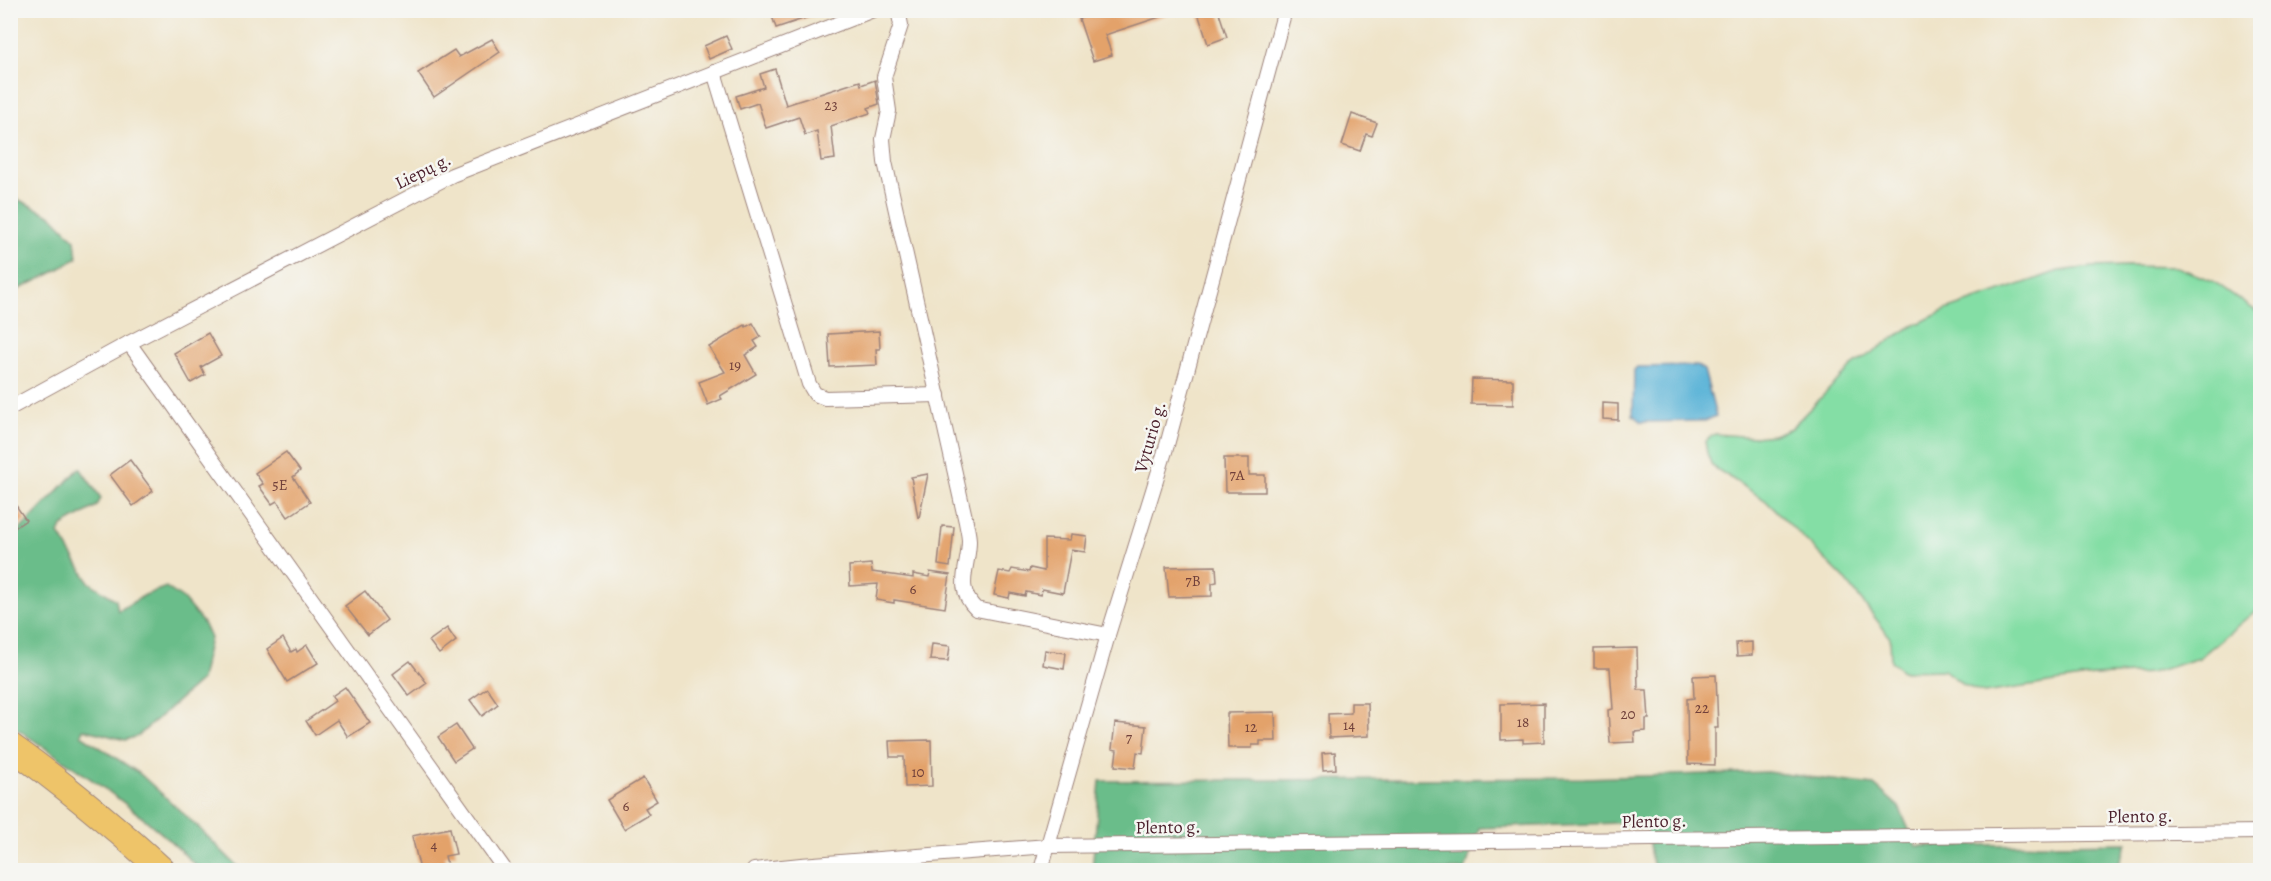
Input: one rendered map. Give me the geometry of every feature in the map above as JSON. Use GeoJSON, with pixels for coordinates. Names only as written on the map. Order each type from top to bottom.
{"type":"FeatureCollection","features":[{"type":"Feature","properties":{"kind":"highway"},"geometry":{"type":"LineString","coordinates":[[10,746],[54,777],[107,820],[162,870]]}},
{"type":"Feature","properties":{"kind":"street","name":"Liepų g."},"geometry":{"type":"LineString","coordinates":[[10,408],[129,343],[452,175],[873,10]]}},
{"type":"Feature","properties":{"kind":"street"},"geometry":{"type":"LineString","coordinates":[[898,10],[901,25],[884,77],[889,111],[883,140],[885,162],[969,540],[963,589],[968,601],[976,609],[1108,635]]}},
{"type":"Feature","properties":{"kind":"street","name":"Vyturio g."},"geometry":{"type":"LineString","coordinates":[[1041,870],[1108,635],[1167,445],[1285,10]]}},
{"type":"Feature","properties":{"kind":"street"},"geometry":{"type":"LineString","coordinates":[[714,72],[809,384],[815,394],[825,398],[938,395]]}},
{"type":"Feature","properties":{"kind":"street"},"geometry":{"type":"LineString","coordinates":[[129,343],[505,870]]}},
{"type":"Feature","properties":{"kind":"street","name":"Plento g."},"geometry":{"type":"LineString","coordinates":[[754,870],[1048,846],[2260,832]]}},
{"type":"Feature","properties":{"kind":"green space"},"geometry":{"type":"Polygon","coordinates":[[[11,196],[52,216],[75,240],[77,258],[11,293],[11,196]]]}},
{"type":"Feature","properties":{"kind":"green space"},"geometry":{"type":"Polygon","coordinates":[[[2128,266],[2177,267],[2213,281],[2260,314],[2260,607],[2199,658],[2151,673],[2094,676],[1984,693],[1964,685],[1944,670],[1902,671],[1891,661],[1890,637],[1844,578],[1765,500],[1712,466],[1705,441],[1715,434],[1755,437],[1773,435],[1791,428],[1852,366],[1907,329],[1946,310],[2059,271],[2128,266]]]}},
{"type":"Feature","properties":{"kind":"green space"},"geometry":{"type":"Polygon","coordinates":[[[80,468],[101,498],[97,506],[62,526],[59,534],[89,582],[116,600],[118,611],[145,595],[166,587],[183,599],[203,623],[210,638],[201,680],[138,736],[125,740],[83,729],[81,735],[139,773],[241,870],[200,870],[134,810],[11,725],[11,539],[80,468]]]}},
{"type":"Feature","properties":{"kind":"green space"},"geometry":{"type":"Polygon","coordinates":[[[1767,772],[1874,785],[1899,807],[1916,846],[2127,843],[2116,870],[1656,870],[1651,858],[1646,822],[1479,828],[1465,870],[1092,870],[1100,781],[1584,778],[1767,772]]]}},
{"type":"Feature","properties":{"kind":"water"},"geometry":{"type":"Polygon","coordinates":[[[1697,366],[1704,370],[1716,416],[1705,421],[1641,422],[1633,415],[1634,370],[1637,367],[1697,366]]]}},
{"type":"Feature","properties":{"kind":"building"},"geometry":{"type":"Polygon","coordinates":[[[770,10],[821,10],[821,13],[776,28],[770,10]]]}},
{"type":"Feature","properties":{"kind":"building"},"geometry":{"type":"Polygon","coordinates":[[[1104,10],[1172,10],[1172,13],[1105,35],[1112,55],[1093,61],[1079,19],[1104,10]]]}},
{"type":"Feature","properties":{"kind":"building"},"geometry":{"type":"Polygon","coordinates":[[[1197,10],[1218,10],[1227,37],[1208,44],[1197,10]]]}},
{"type":"Feature","properties":{"kind":"building"},"geometry":{"type":"Polygon","coordinates":[[[726,36],[732,49],[709,59],[704,46],[726,36]]]}},
{"type":"Feature","properties":{"kind":"building"},"geometry":{"type":"Polygon","coordinates":[[[492,39],[500,52],[434,97],[418,73],[454,50],[459,57],[492,39]]]}},
{"type":"Feature","properties":{"kind":"building"},"geometry":{"type":"Polygon","coordinates":[[[775,69],[786,105],[860,81],[861,85],[875,80],[879,104],[868,108],[870,113],[831,126],[835,159],[821,161],[817,131],[805,135],[799,117],[766,128],[758,103],[740,109],[736,96],[764,87],[760,74],[775,69]]]}},
{"type":"Feature","properties":{"kind":"building"},"geometry":{"type":"Polygon","coordinates":[[[1352,114],[1377,123],[1372,136],[1366,134],[1360,151],[1342,145],[1352,114]]]}},
{"type":"Feature","properties":{"kind":"building"},"geometry":{"type":"Polygon","coordinates":[[[753,323],[761,337],[754,341],[758,347],[745,355],[756,374],[720,396],[722,399],[708,405],[699,382],[725,372],[709,347],[745,325],[746,327],[753,323]]]}},
{"type":"Feature","properties":{"kind":"building"},"geometry":{"type":"Polygon","coordinates":[[[879,331],[880,349],[876,349],[877,365],[830,367],[828,334],[879,331]]]}},
{"type":"Feature","properties":{"kind":"building"},"geometry":{"type":"Polygon","coordinates":[[[208,333],[221,356],[201,367],[205,375],[191,383],[174,353],[208,333]]]}},
{"type":"Feature","properties":{"kind":"building"},"geometry":{"type":"Polygon","coordinates":[[[1472,379],[1513,380],[1513,405],[1471,404],[1472,379]]]}},
{"type":"Feature","properties":{"kind":"building"},"geometry":{"type":"Polygon","coordinates":[[[1603,403],[1618,404],[1618,420],[1603,419],[1603,403]]]}},
{"type":"Feature","properties":{"kind":"building"},"geometry":{"type":"Polygon","coordinates":[[[286,452],[300,471],[293,477],[310,502],[288,517],[277,501],[272,504],[259,486],[263,484],[255,473],[286,452]]]}},
{"type":"Feature","properties":{"kind":"building"},"geometry":{"type":"Polygon","coordinates":[[[1224,458],[1249,458],[1249,475],[1265,475],[1265,492],[1225,492],[1224,458]]]}},
{"type":"Feature","properties":{"kind":"building"},"geometry":{"type":"Polygon","coordinates":[[[130,460],[153,491],[133,506],[110,475],[130,460]]]}},
{"type":"Feature","properties":{"kind":"building"},"geometry":{"type":"Polygon","coordinates":[[[928,474],[919,518],[918,518],[911,477],[928,474]]]}},
{"type":"Feature","properties":{"kind":"building"},"geometry":{"type":"Polygon","coordinates":[[[10,497],[26,520],[10,531],[10,497]]]}},
{"type":"Feature","properties":{"kind":"building"},"geometry":{"type":"Polygon","coordinates":[[[942,526],[954,527],[950,567],[938,565],[942,526]]]}},
{"type":"Feature","properties":{"kind":"building"},"geometry":{"type":"Polygon","coordinates":[[[1071,534],[1087,536],[1085,552],[1071,550],[1063,593],[1042,589],[1041,595],[1026,592],[1025,596],[1010,593],[1009,598],[994,595],[999,571],[1010,573],[1012,569],[1029,572],[1030,568],[1044,571],[1044,539],[1070,540],[1071,534]]]}},
{"type":"Feature","properties":{"kind":"building"},"geometry":{"type":"Polygon","coordinates":[[[871,564],[872,572],[913,578],[913,574],[929,577],[930,572],[950,575],[945,608],[894,600],[894,603],[876,600],[878,584],[850,586],[849,566],[871,564]]]}},
{"type":"Feature","properties":{"kind":"building"},"geometry":{"type":"Polygon","coordinates":[[[1216,566],[1217,582],[1212,583],[1212,596],[1169,597],[1166,567],[1216,566]]]}},
{"type":"Feature","properties":{"kind":"building"},"geometry":{"type":"Polygon","coordinates":[[[365,591],[387,620],[368,635],[345,606],[365,591]]]}},
{"type":"Feature","properties":{"kind":"building"},"geometry":{"type":"Polygon","coordinates":[[[447,628],[456,641],[439,654],[429,641],[447,628]]]}},
{"type":"Feature","properties":{"kind":"building"},"geometry":{"type":"Polygon","coordinates":[[[283,638],[291,652],[296,649],[297,652],[307,645],[318,663],[287,682],[267,649],[283,638]]]}},
{"type":"Feature","properties":{"kind":"building"},"geometry":{"type":"Polygon","coordinates":[[[1752,642],[1752,655],[1737,656],[1736,643],[1752,642]]]}},
{"type":"Feature","properties":{"kind":"building"},"geometry":{"type":"Polygon","coordinates":[[[932,644],[950,646],[948,661],[930,660],[932,644]]]}},
{"type":"Feature","properties":{"kind":"building"},"geometry":{"type":"Polygon","coordinates":[[[1637,648],[1638,690],[1647,690],[1649,719],[1646,719],[1646,731],[1634,732],[1635,742],[1610,743],[1608,710],[1613,709],[1610,668],[1594,668],[1594,649],[1637,648]]]}},
{"type":"Feature","properties":{"kind":"building"},"geometry":{"type":"Polygon","coordinates":[[[1045,650],[1066,653],[1064,669],[1043,665],[1045,650]]]}},
{"type":"Feature","properties":{"kind":"building"},"geometry":{"type":"Polygon","coordinates":[[[410,661],[427,683],[409,696],[393,674],[410,661]]]}},
{"type":"Feature","properties":{"kind":"building"},"geometry":{"type":"Polygon","coordinates":[[[1716,675],[1718,728],[1715,728],[1715,765],[1688,764],[1687,699],[1694,698],[1693,676],[1716,675]]]}},
{"type":"Feature","properties":{"kind":"building"},"geometry":{"type":"Polygon","coordinates":[[[345,687],[370,723],[348,737],[337,720],[315,735],[306,721],[335,701],[332,696],[345,687]]]}},
{"type":"Feature","properties":{"kind":"building"},"geometry":{"type":"Polygon","coordinates":[[[487,688],[498,704],[482,716],[470,700],[487,688]]]}},
{"type":"Feature","properties":{"kind":"building"},"geometry":{"type":"Polygon","coordinates":[[[1351,703],[1368,703],[1369,736],[1329,738],[1328,714],[1351,713],[1351,703]]]}},
{"type":"Feature","properties":{"kind":"building"},"geometry":{"type":"Polygon","coordinates":[[[1544,703],[1544,742],[1523,743],[1523,739],[1501,740],[1501,704],[1544,703]]]}},
{"type":"Feature","properties":{"kind":"building"},"geometry":{"type":"Polygon","coordinates":[[[1275,712],[1276,741],[1260,741],[1260,745],[1252,745],[1252,748],[1228,748],[1227,713],[1275,712]]]}},
{"type":"Feature","properties":{"kind":"building"},"geometry":{"type":"Polygon","coordinates":[[[1115,723],[1146,726],[1143,753],[1137,752],[1135,768],[1115,766],[1117,750],[1112,749],[1115,723]]]}},
{"type":"Feature","properties":{"kind":"building"},"geometry":{"type":"Polygon","coordinates":[[[456,725],[472,749],[454,761],[438,737],[456,725]]]}},
{"type":"Feature","properties":{"kind":"building"},"geometry":{"type":"Polygon","coordinates":[[[931,740],[932,786],[905,787],[904,757],[890,757],[889,741],[931,740]]]}},
{"type":"Feature","properties":{"kind":"building"},"geometry":{"type":"Polygon","coordinates":[[[1335,752],[1336,769],[1323,770],[1322,753],[1335,752]]]}},
{"type":"Feature","properties":{"kind":"building"},"geometry":{"type":"Polygon","coordinates":[[[643,778],[657,801],[645,808],[649,814],[624,829],[607,800],[643,778]]]}},
{"type":"Feature","properties":{"kind":"building"},"geometry":{"type":"Polygon","coordinates":[[[450,828],[456,854],[445,856],[448,868],[420,870],[412,836],[450,828]]]}}]}
